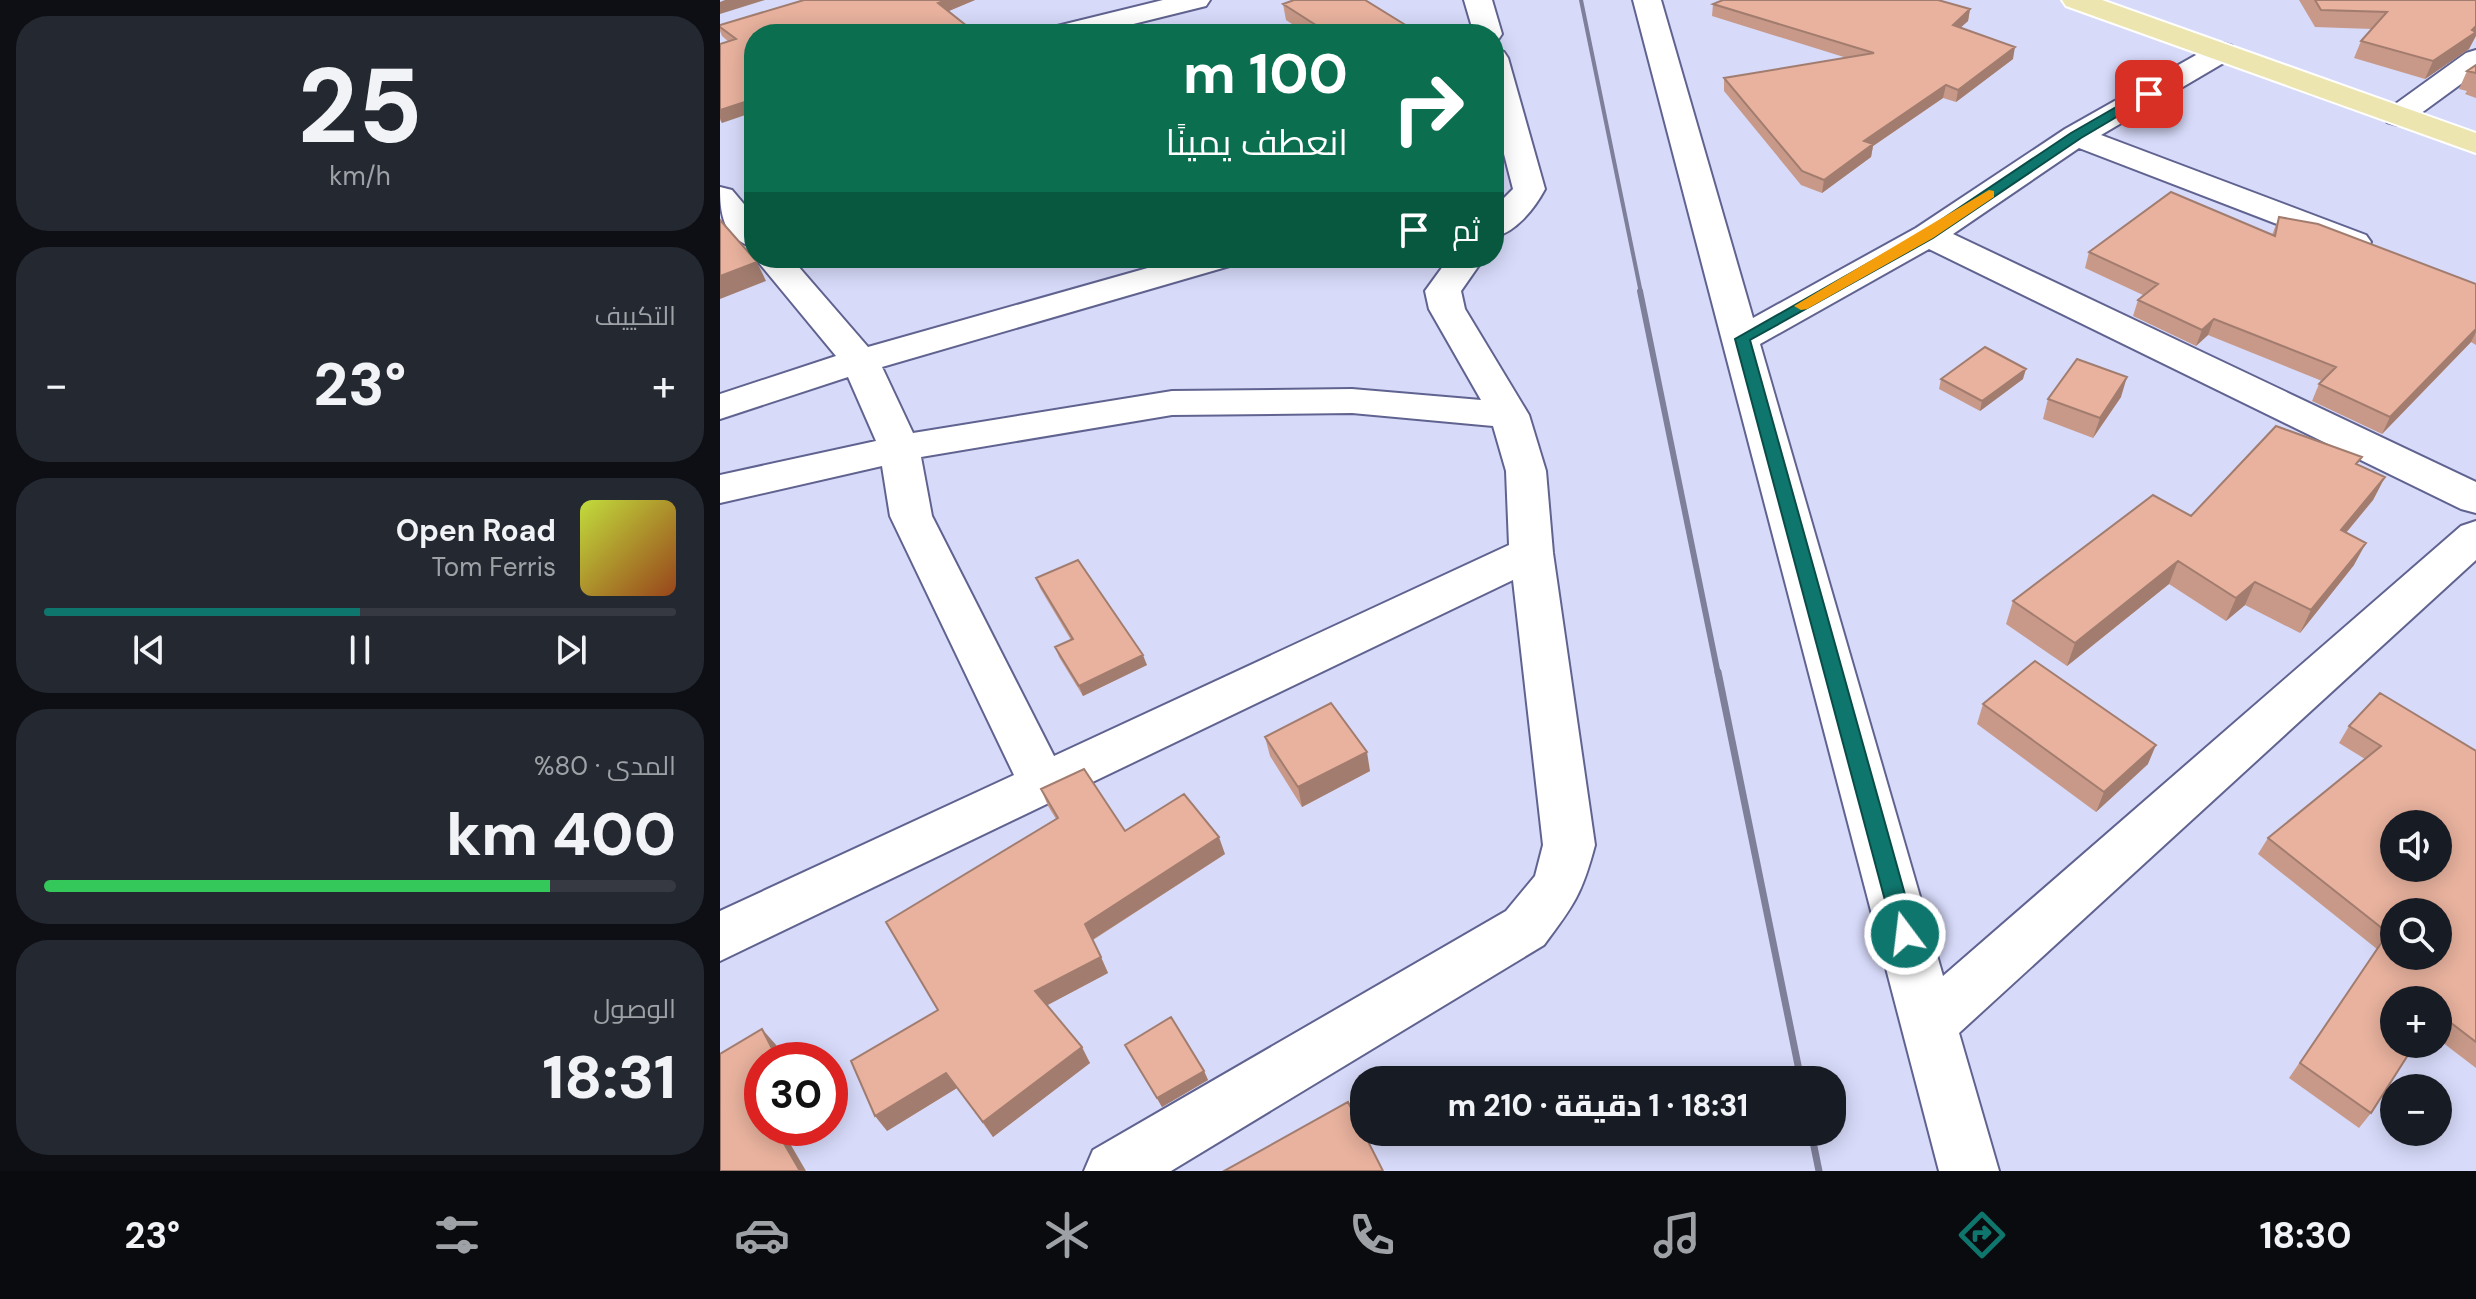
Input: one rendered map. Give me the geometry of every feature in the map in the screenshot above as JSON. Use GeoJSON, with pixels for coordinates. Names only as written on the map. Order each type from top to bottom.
{"type":"FeatureCollection","features":[{"type":"Feature","properties":{"kind":"main road"},"geometry":{"type":"LineString","coordinates":[[2076,0],[2476,144]]}},
{"type":"Feature","properties":{"kind":"street"},"geometry":{"type":"LineString","coordinates":[[1099,24],[1196,0]]}},
{"type":"Feature","properties":{"kind":"street"},"geometry":{"type":"LineString","coordinates":[[1478,0],[1485,24]]}},
{"type":"Feature","properties":{"kind":"street"},"geometry":{"type":"LineString","coordinates":[[1647,0],[1969,1171]]}},
{"type":"Feature","properties":{"kind":"street"},"geometry":{"type":"LineString","coordinates":[[1742,339],[1928,235],[2076,136],[2222,52]]}},
{"type":"Feature","properties":{"kind":"street"},"geometry":{"type":"LineString","coordinates":[[2398,116],[2476,59]]}},
{"type":"Feature","properties":{"kind":"street"},"geometry":{"type":"LineString","coordinates":[[1504,95],[1529,189],[1524,198],[1504,212]]}},
{"type":"Feature","properties":{"kind":"street"},"geometry":{"type":"LineString","coordinates":[[2076,136],[2387,255]]}},
{"type":"Feature","properties":{"kind":"street"},"geometry":{"type":"LineString","coordinates":[[720,197],[744,225]]}},
{"type":"Feature","properties":{"kind":"street"},"geometry":{"type":"LineString","coordinates":[[1928,235],[2476,499]]}},
{"type":"Feature","properties":{"kind":"street"},"geometry":{"type":"LineString","coordinates":[[781,268],[860,361],[900,449],[911,516],[1043,784]]}},
{"type":"Feature","properties":{"kind":"street"},"geometry":{"type":"LineString","coordinates":[[720,407],[860,361],[1186,268]]}},
{"type":"Feature","properties":{"kind":"street"},"geometry":{"type":"LineString","coordinates":[[1114,1171],[1525,928],[1558,886],[1569,845],[1531,553],[1526,471],[1509,415],[1447,309],[1443,291],[1460,268]]}},
{"type":"Feature","properties":{"kind":"street"},"geometry":{"type":"LineString","coordinates":[[720,489],[900,449],[1172,403],[1352,401],[1509,415]]}},
{"type":"Feature","properties":{"kind":"street"},"geometry":{"type":"LineString","coordinates":[[1930,1023],[2476,536]]}},
{"type":"Feature","properties":{"kind":"street"},"geometry":{"type":"LineString","coordinates":[[720,937],[1531,553]]}},
{"type":"Feature","properties":{"kind":"building"},"geometry":{"type":"Polygon","coordinates":[[[804,0],[946,0],[938,3],[964,24],[744,24],[744,102],[720,110],[720,44],[736,39],[720,25],[804,0]]]}},
{"type":"Feature","properties":{"kind":"building"},"geometry":{"type":"Polygon","coordinates":[[[1294,0],[1365,0],[1404,24],[1314,24],[1283,4],[1294,0]]]}},
{"type":"Feature","properties":{"kind":"building"},"geometry":{"type":"Polygon","coordinates":[[[1723,0],[1938,0],[1970,9],[1953,25],[2015,47],[1958,90],[1946,85],[1864,141],[1873,144],[1824,180],[1802,171],[1724,78],[1874,53],[1713,4],[1723,0]]]}},
{"type":"Feature","properties":{"kind":"building"},"geometry":{"type":"Polygon","coordinates":[[[2315,0],[2476,0],[2476,26],[2472,30],[2476,32],[2433,61],[2361,41],[2387,12],[2321,10],[2315,0]]]}},
{"type":"Feature","properties":{"kind":"building"},"geometry":{"type":"Polygon","coordinates":[[[2171,192],[2275,236],[2279,217],[2318,224],[2476,284],[2476,329],[2390,417],[2319,384],[2336,367],[2214,319],[2202,330],[2138,300],[2158,284],[2089,252],[2171,192]]]}},
{"type":"Feature","properties":{"kind":"building"},"geometry":{"type":"Polygon","coordinates":[[[720,220],[744,247],[744,267],[720,276],[720,220]]]}},
{"type":"Feature","properties":{"kind":"building"},"geometry":{"type":"Polygon","coordinates":[[[1985,347],[2026,369],[1982,401],[1941,379],[1985,347]]]}},
{"type":"Feature","properties":{"kind":"building"},"geometry":{"type":"Polygon","coordinates":[[[2077,359],[2127,377],[2100,418],[2048,399],[2077,359]]]}},
{"type":"Feature","properties":{"kind":"building"},"geometry":{"type":"Polygon","coordinates":[[[2276,426],[2362,457],[2356,464],[2385,477],[2341,530],[2366,543],[2311,610],[2255,582],[2236,598],[2178,561],[2075,643],[2013,601],[2153,495],[2191,516],[2276,426]]]}},
{"type":"Feature","properties":{"kind":"building"},"geometry":{"type":"Polygon","coordinates":[[[1078,560],[1143,655],[1079,686],[1055,647],[1073,639],[1036,578],[1078,560]]]}},
{"type":"Feature","properties":{"kind":"building"},"geometry":{"type":"Polygon","coordinates":[[[2035,661],[2156,745],[2104,792],[1983,704],[2035,661]]]}},
{"type":"Feature","properties":{"kind":"building"},"geometry":{"type":"Polygon","coordinates":[[[2380,693],[2476,751],[2476,1042],[2452,1024],[2452,986],[2380,986],[2380,1058],[2406,1058],[2396,1074],[2380,1074],[2380,1099],[2371,1113],[2300,1063],[2380,945],[2380,970],[2452,970],[2452,898],[2380,898],[2380,927],[2268,838],[2381,746],[2349,726],[2380,693]]]}},
{"type":"Feature","properties":{"kind":"building"},"geometry":{"type":"Polygon","coordinates":[[[1331,703],[1367,752],[1298,787],[1265,737],[1331,703]]]}},
{"type":"Feature","properties":{"kind":"building"},"geometry":{"type":"Polygon","coordinates":[[[1084,769],[1125,831],[1184,794],[1219,837],[1085,924],[1101,957],[1035,991],[1082,1047],[983,1122],[946,1073],[875,1116],[851,1061],[938,1010],[886,922],[1058,818],[1041,789],[1084,769]]]}},
{"type":"Feature","properties":{"kind":"building"},"geometry":{"type":"Polygon","coordinates":[[[1171,1017],[1204,1071],[1157,1098],[1125,1045],[1171,1017]]]}},
{"type":"Feature","properties":{"kind":"building"},"geometry":{"type":"Polygon","coordinates":[[[762,1029],[769,1042],[744,1042],[744,1146],[785,1146],[800,1171],[720,1171],[720,1054],[762,1029]]]}},
{"type":"Feature","properties":{"kind":"building"},"geometry":{"type":"Polygon","coordinates":[[[1348,1102],[1350,1146],[1370,1146],[1383,1171],[1224,1171],[1348,1102]]]}},
{"type":"Feature","properties":{"kind":"railway"},"geometry":{"type":"LineString","coordinates":[[1581,0],[1641,293]]}},
{"type":"Feature","properties":{"kind":"railway"},"geometry":{"type":"LineString","coordinates":[[1640,291],[1718,674]]}},
{"type":"Feature","properties":{"kind":"railway"},"geometry":{"type":"LineString","coordinates":[[1718,672],[1798,1066]]}},
{"type":"Feature","properties":{"kind":"railway"},"geometry":{"type":"LineString","coordinates":[[1814,1146],[1819,1171]]}},
{"type":"Feature","properties":{"kind":"slow traffic"},"geometry":{"type":"LineString","coordinates":[[1801,306],[1928,235],[1989,194]]}},
{"type":"Feature","properties":{"kind":"route"},"geometry":{"type":"LineString","coordinates":[[1905,934],[1742,339],[1928,235],[2076,136],[2149,94]]}}]}
